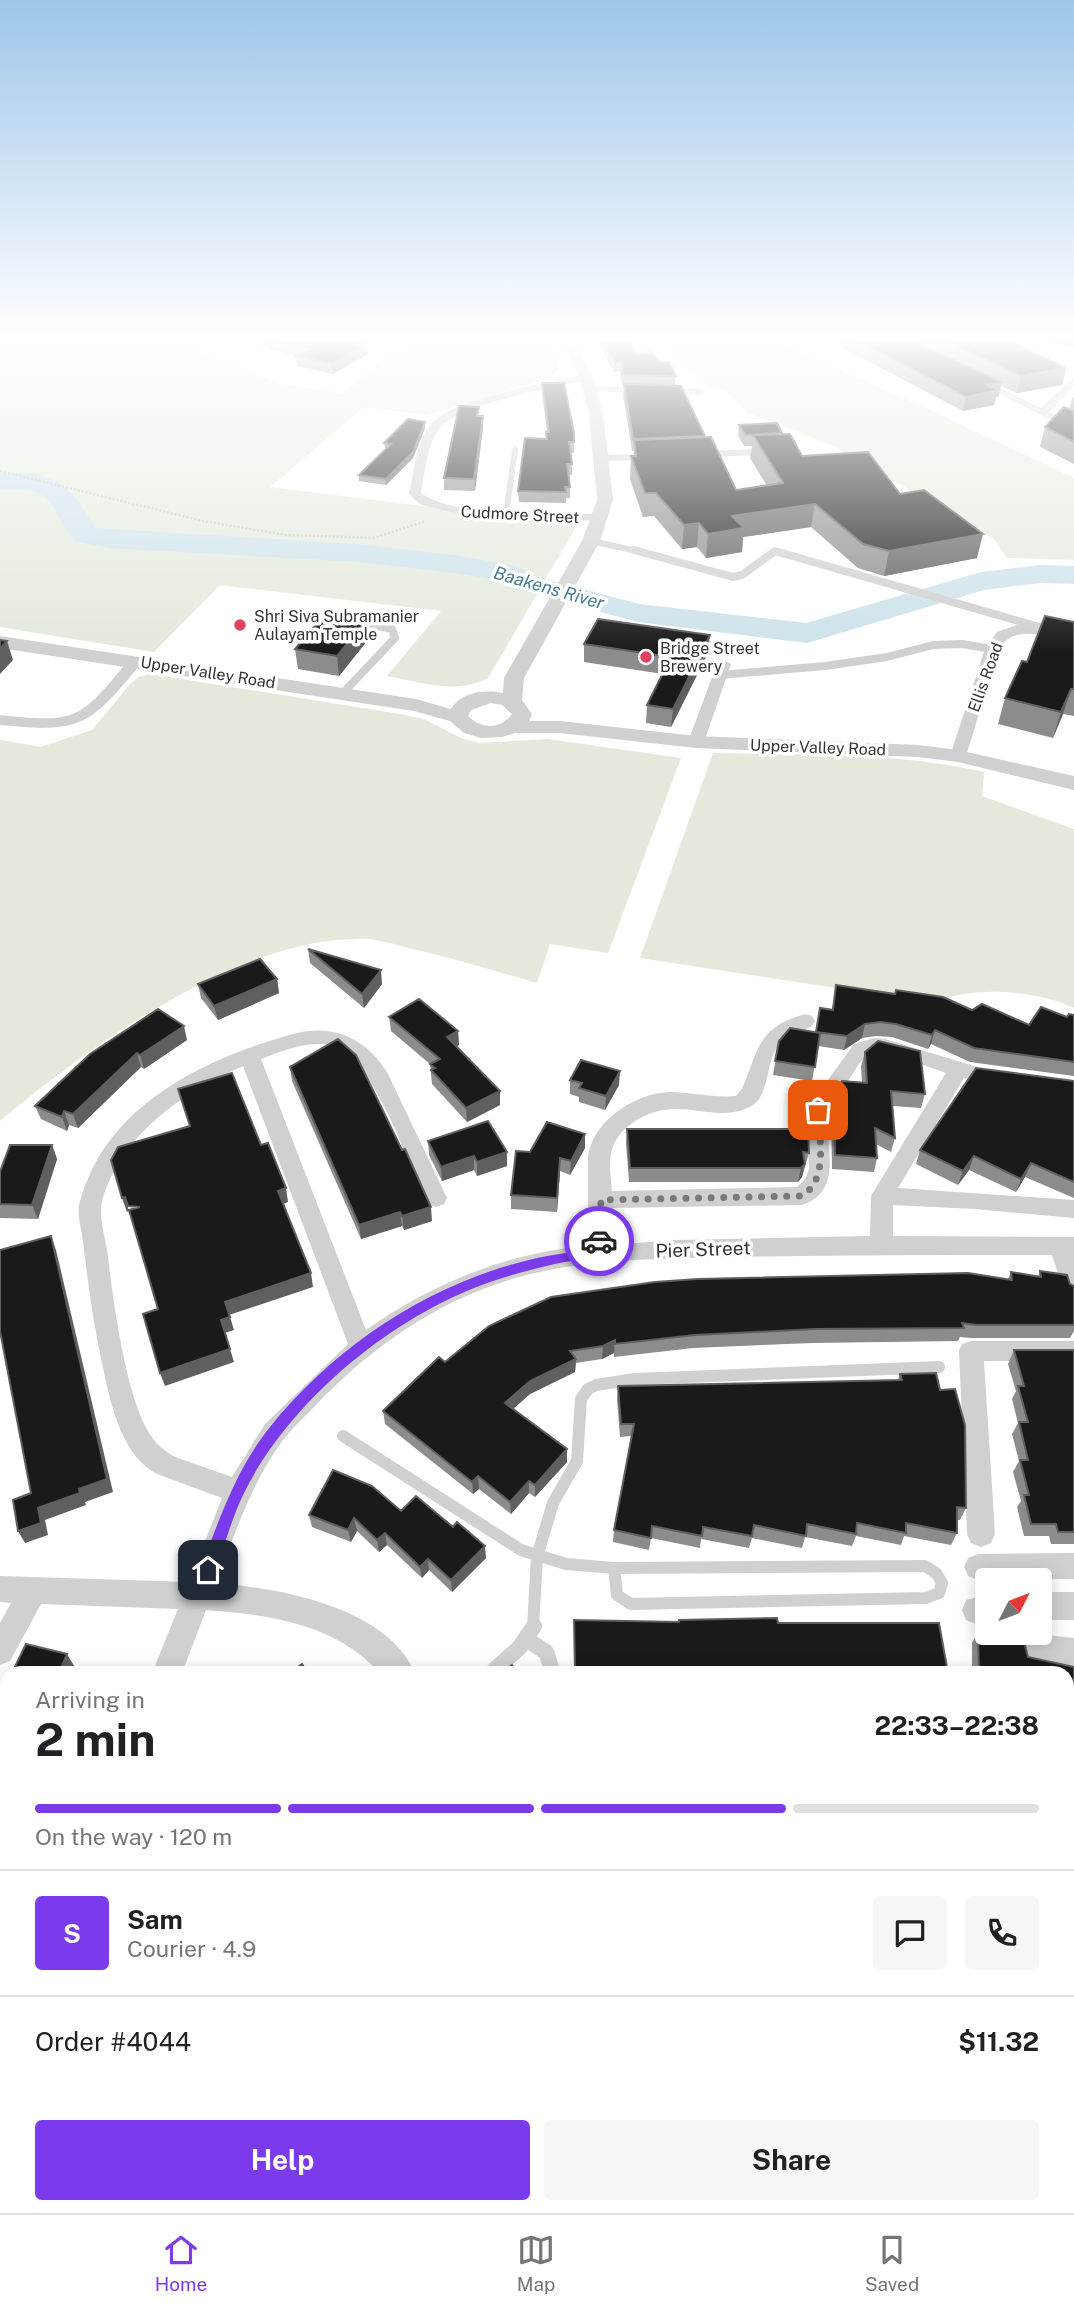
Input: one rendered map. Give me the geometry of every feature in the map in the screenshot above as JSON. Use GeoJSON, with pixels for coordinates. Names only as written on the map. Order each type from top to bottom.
{"type":"FeatureCollection","features":[{"type":"Feature","properties":{"kind":"street","name":"Cudmore Street"},"geometry":{"type":"LineString","coordinates":[[427,444],[415,494],[422,503],[461,512],[601,518]]}},
{"type":"Feature","properties":{"kind":"street"},"geometry":{"type":"LineString","coordinates":[[460,711],[514,678],[592,541],[605,500],[599,444]]}},
{"type":"Feature","properties":{"kind":"street","name":"Ellis Road"},"geometry":{"type":"LineString","coordinates":[[958,756],[992,649],[1001,635],[1010,631],[1038,632],[1074,638]]}},
{"type":"Feature","properties":{"kind":"street","name":"Upper Valley Road"},"geometry":{"type":"LineString","coordinates":[[0,642],[460,711],[466,727],[484,732],[516,714],[560,727],[695,742],[868,747],[958,756],[1074,783]]}},
{"type":"Feature","properties":{"kind":"street"},"geometry":{"type":"LineString","coordinates":[[0,720],[56,723],[79,719],[97,704],[136,661]]}},
{"type":"Feature","properties":{"kind":"street"},"geometry":{"type":"LineString","coordinates":[[695,742],[722,670]]}},
{"type":"Feature","properties":{"kind":"street"},"geometry":{"type":"LineString","coordinates":[[514,678],[516,714]]}},
{"type":"Feature","properties":{"kind":"street"},"geometry":{"type":"LineString","coordinates":[[485,697],[516,714]]}},
{"type":"Feature","properties":{"kind":"street"},"geometry":{"type":"LineString","coordinates":[[599,1254],[600,1149],[606,1134],[628,1115],[651,1103],[665,1100],[730,1103],[744,1101],[750,1095],[768,1046],[773,1040],[805,1021]]}},
{"type":"Feature","properties":{"kind":"street"},"geometry":{"type":"LineString","coordinates":[[237,1491],[156,1461],[140,1444],[113,1364],[90,1207],[93,1188],[106,1163],[120,1144],[154,1110],[202,1076],[249,1054],[301,1039],[319,1037],[353,1047],[368,1060],[378,1074],[436,1198]]}},
{"type":"Feature","properties":{"kind":"street"},"geometry":{"type":"LineString","coordinates":[[601,1200],[802,1196],[811,1191],[819,1177],[818,1110],[825,1095],[857,1052],[867,1046],[883,1046],[959,1070],[984,1074]]}},
{"type":"Feature","properties":{"kind":"street"},"geometry":{"type":"LineString","coordinates":[[249,1054],[361,1347]]}},
{"type":"Feature","properties":{"kind":"street"},"geometry":{"type":"LineString","coordinates":[[881,1245],[882,1196],[959,1070]]}},
{"type":"Feature","properties":{"kind":"street"},"geometry":{"type":"LineString","coordinates":[[882,1196],[975,1200],[1074,1209]]}},
{"type":"Feature","properties":{"kind":"street","name":"Pier Street"},"geometry":{"type":"LineString","coordinates":[[170,1666],[237,1491],[274,1432],[318,1385],[361,1347],[396,1322],[447,1293],[482,1280],[570,1256],[674,1249],[881,1245],[1067,1246]]}},
{"type":"Feature","properties":{"kind":"street"},"geometry":{"type":"LineString","coordinates":[[1067,1246],[1074,1290]]}},
{"type":"Feature","properties":{"kind":"street"},"geometry":{"type":"LineString","coordinates":[[981,1534],[971,1351],[1074,1352]]}},
{"type":"Feature","properties":{"kind":"street"},"geometry":{"type":"LineString","coordinates":[[978,1567],[1074,1566]]}},
{"type":"Feature","properties":{"kind":"street"},"geometry":{"type":"LineString","coordinates":[[0,1589],[198,1596],[268,1603],[317,1615],[359,1635],[388,1656],[395,1666]]}},
{"type":"Feature","properties":{"kind":"street"},"geometry":{"type":"LineString","coordinates":[[0,1651],[33,1591]]}},
{"type":"Feature","properties":{"kind":"street"},"geometry":{"type":"LineString","coordinates":[[1052,1606],[1074,1606]]}},
{"type":"Feature","properties":{"kind":"street"},"geometry":{"type":"LineString","coordinates":[[1031,1646],[1074,1652]]}},
{"type":"Feature","properties":{"kind":"lane"},"geometry":{"type":"LineString","coordinates":[[506,514],[514,450]]}},
{"type":"Feature","properties":{"kind":"lane"},"geometry":{"type":"LineString","coordinates":[[699,454],[769,452]]}},
{"type":"Feature","properties":{"kind":"lane"},"geometry":{"type":"LineString","coordinates":[[602,458],[658,456]]}},
{"type":"Feature","properties":{"kind":"lane"},"geometry":{"type":"LineString","coordinates":[[592,541],[644,552],[733,577],[743,575],[775,551],[1074,638]]}},
{"type":"Feature","properties":{"kind":"lane"},"geometry":{"type":"LineString","coordinates":[[343,694],[395,638],[395,634],[384,626],[347,620]]}},
{"type":"Feature","properties":{"kind":"lane"},"geometry":{"type":"LineString","coordinates":[[722,670],[825,666],[887,657],[933,645],[962,644],[992,649]]}},
{"type":"Feature","properties":{"kind":"lane"},"geometry":{"type":"LineString","coordinates":[[498,1666],[526,1639],[536,1617],[534,1587],[537,1557],[553,1503],[577,1461],[581,1399],[588,1389],[596,1385],[635,1379],[939,1367]]}},
{"type":"Feature","properties":{"kind":"lane"},"geometry":{"type":"LineString","coordinates":[[343,1436],[521,1550],[537,1557],[591,1567],[614,1568],[925,1566],[936,1573],[942,1583],[939,1592],[926,1598],[631,1604],[615,1593],[614,1568]]}},
{"type":"Feature","properties":{"kind":"lane"},"geometry":{"type":"LineString","coordinates":[[526,1639],[547,1652],[551,1666]]}},
{"type":"Feature","properties":{"kind":"path"},"geometry":{"type":"LineString","coordinates":[[0,471],[43,478],[197,520],[256,533],[316,538],[380,538],[420,522],[461,512]]}},
{"type":"Feature","properties":{"kind":"shaded area"},"geometry":{"type":"Polygon","coordinates":[[[0,444],[320,444],[270,487],[439,508],[564,516],[576,527],[488,678],[463,686],[438,686],[387,676],[441,611],[220,585],[154,652],[0,627],[0,444]]]}},
{"type":"Feature","properties":{"kind":"shaded area"},"geometry":{"type":"Polygon","coordinates":[[[830,444],[1003,444],[1074,478],[1074,560],[1007,558],[994,539],[830,444]]]}},
{"type":"Feature","properties":{"kind":"shaded area"},"geometry":{"type":"Polygon","coordinates":[[[151,674],[406,715],[426,720],[461,738],[479,743],[548,739],[681,758],[608,953],[550,944],[537,983],[442,956],[368,939],[321,942],[272,954],[222,974],[172,999],[124,1028],[0,1121],[0,740],[41,747],[92,730],[131,683],[138,677],[151,674]]]}},
{"type":"Feature","properties":{"kind":"shaded area"},"geometry":{"type":"Polygon","coordinates":[[[713,753],[883,758],[984,772],[982,796],[1074,829],[1074,1008],[1042,997],[1004,992],[966,994],[934,1003],[640,958],[713,753]]]}},
{"type":"Feature","properties":{"kind":"building"},"geometry":{"type":"Polygon","coordinates":[[[391,444],[416,444],[413,452],[386,479],[359,475],[391,444]]]}},
{"type":"Feature","properties":{"kind":"building"},"geometry":{"type":"Polygon","coordinates":[[[451,444],[479,444],[474,479],[444,478],[451,444]]]}},
{"type":"Feature","properties":{"kind":"building"},"geometry":{"type":"Polygon","coordinates":[[[524,444],[569,444],[572,464],[567,464],[570,487],[565,487],[566,492],[518,491],[524,444]]]}},
{"type":"Feature","properties":{"kind":"building"},"geometry":{"type":"Polygon","coordinates":[[[635,444],[714,444],[736,490],[783,483],[759,444],[796,444],[802,456],[868,452],[900,494],[924,490],[983,534],[889,551],[863,544],[815,504],[732,516],[744,528],[708,534],[699,523],[684,525],[656,493],[645,493],[631,456],[636,456],[635,444]]]}},
{"type":"Feature","properties":{"kind":"building"},"geometry":{"type":"Polygon","coordinates":[[[324,615],[365,622],[337,656],[295,649],[324,615]]]}},
{"type":"Feature","properties":{"kind":"building"},"geometry":{"type":"Polygon","coordinates":[[[1045,616],[1074,622],[1074,689],[1071,689],[1061,712],[1005,698],[1022,661],[1027,662],[1045,616]]]}},
{"type":"Feature","properties":{"kind":"building"},"geometry":{"type":"Polygon","coordinates":[[[598,619],[710,635],[673,709],[647,705],[671,657],[584,644],[598,619]]]}},
{"type":"Feature","properties":{"kind":"building"},"geometry":{"type":"Polygon","coordinates":[[[0,640],[7,641],[0,649],[0,640]]]}},
{"type":"Feature","properties":{"kind":"building"},"geometry":{"type":"Polygon","coordinates":[[[308,949],[381,970],[362,994],[308,949]]]}},
{"type":"Feature","properties":{"kind":"building"},"geometry":{"type":"Polygon","coordinates":[[[260,959],[277,979],[214,1006],[198,984],[260,959]]]}},
{"type":"Feature","properties":{"kind":"building"},"geometry":{"type":"Polygon","coordinates":[[[836,985],[895,994],[896,990],[943,997],[972,1010],[982,1004],[1029,1025],[1041,1007],[1067,1017],[1069,1014],[1074,1015],[1074,1062],[974,1048],[935,1030],[932,1035],[880,1022],[865,1024],[847,1036],[816,1032],[820,1008],[833,1010],[836,985]]]}},
{"type":"Feature","properties":{"kind":"building"},"geometry":{"type":"Polygon","coordinates":[[[419,999],[458,1031],[447,1037],[500,1091],[466,1108],[431,1070],[435,1068],[430,1064],[440,1059],[389,1017],[419,999]]]}},
{"type":"Feature","properties":{"kind":"building"},"geometry":{"type":"Polygon","coordinates":[[[158,1009],[184,1026],[140,1055],[137,1053],[73,1114],[64,1111],[62,1117],[35,1106],[90,1054],[158,1009]]]}},
{"type":"Feature","properties":{"kind":"building"},"geometry":{"type":"Polygon","coordinates":[[[790,1028],[820,1033],[815,1067],[775,1061],[779,1041],[790,1028]]]}},
{"type":"Feature","properties":{"kind":"building"},"geometry":{"type":"Polygon","coordinates":[[[338,1039],[356,1055],[402,1150],[405,1149],[431,1207],[402,1216],[400,1212],[359,1225],[290,1067],[338,1039]]]}},
{"type":"Feature","properties":{"kind":"building"},"geometry":{"type":"Polygon","coordinates":[[[878,1041],[920,1051],[925,1094],[891,1091],[895,1138],[875,1128],[877,1158],[835,1155],[834,1098],[842,1081],[867,1083],[865,1052],[878,1041]]]}},
{"type":"Feature","properties":{"kind":"building"},"geometry":{"type":"Polygon","coordinates":[[[581,1060],[620,1071],[606,1096],[579,1088],[582,1083],[570,1080],[581,1060]]]}},
{"type":"Feature","properties":{"kind":"building"},"geometry":{"type":"Polygon","coordinates":[[[976,1068],[1074,1081],[1074,1182],[1031,1163],[1021,1179],[974,1156],[963,1171],[920,1150],[976,1068]]]}},
{"type":"Feature","properties":{"kind":"building"},"geometry":{"type":"Polygon","coordinates":[[[232,1073],[261,1145],[268,1143],[286,1188],[278,1191],[311,1273],[225,1302],[230,1317],[221,1320],[230,1349],[160,1373],[143,1314],[158,1309],[129,1210],[140,1207],[128,1206],[125,1197],[122,1198],[111,1160],[118,1147],[190,1126],[178,1089],[232,1073]]]}},
{"type":"Feature","properties":{"kind":"building"},"geometry":{"type":"Polygon","coordinates":[[[488,1121],[507,1152],[477,1162],[474,1156],[441,1167],[428,1141],[488,1121]]]}},
{"type":"Feature","properties":{"kind":"building"},"geometry":{"type":"Polygon","coordinates":[[[547,1122],[585,1134],[571,1161],[560,1158],[557,1198],[511,1195],[516,1151],[530,1152],[547,1122]]]}},
{"type":"Feature","properties":{"kind":"building"},"geometry":{"type":"Polygon","coordinates":[[[627,1129],[808,1129],[809,1153],[803,1152],[805,1164],[801,1168],[630,1168],[627,1129]]]}},
{"type":"Feature","properties":{"kind":"building"},"geometry":{"type":"Polygon","coordinates":[[[10,1145],[52,1145],[32,1205],[0,1204],[0,1172],[10,1145]]]}},
{"type":"Feature","properties":{"kind":"building"},"geometry":{"type":"Polygon","coordinates":[[[51,1236],[107,1479],[79,1489],[80,1493],[38,1508],[41,1523],[18,1531],[13,1500],[31,1493],[0,1331],[0,1250],[51,1236]]]}},
{"type":"Feature","properties":{"kind":"building"},"geometry":{"type":"Polygon","coordinates":[[[1040,1271],[1067,1275],[1070,1284],[1074,1286],[1074,1325],[962,1323],[964,1328],[815,1329],[695,1335],[615,1344],[615,1340],[603,1346],[570,1351],[576,1359],[530,1381],[505,1403],[567,1449],[535,1485],[529,1481],[510,1502],[478,1476],[472,1482],[383,1411],[439,1357],[445,1362],[489,1326],[551,1297],[655,1282],[698,1279],[968,1273],[1012,1280],[1011,1272],[1041,1277],[1040,1271]]]}},
{"type":"Feature","properties":{"kind":"building"},"geometry":{"type":"Polygon","coordinates":[[[1014,1350],[1074,1350],[1074,1532],[1058,1532],[1056,1524],[1031,1524],[1024,1495],[1029,1495],[1020,1460],[1028,1460],[1019,1422],[1028,1422],[1018,1386],[1024,1386],[1014,1350]]]}},
{"type":"Feature","properties":{"kind":"building"},"geometry":{"type":"Polygon","coordinates":[[[936,1373],[940,1390],[955,1389],[965,1425],[966,1508],[957,1507],[957,1533],[906,1523],[906,1533],[857,1523],[856,1534],[807,1524],[806,1536],[754,1525],[752,1536],[703,1527],[702,1536],[652,1526],[651,1538],[614,1530],[634,1424],[621,1424],[618,1386],[902,1380],[900,1374],[936,1373]]]}},
{"type":"Feature","properties":{"kind":"building"},"geometry":{"type":"Polygon","coordinates":[[[333,1470],[372,1486],[401,1511],[416,1496],[453,1527],[457,1522],[485,1546],[451,1580],[428,1559],[420,1567],[385,1533],[377,1540],[354,1518],[348,1530],[309,1515],[333,1470]]]}},
{"type":"Feature","properties":{"kind":"building"},"geometry":{"type":"Polygon","coordinates":[[[777,1618],[778,1623],[939,1623],[947,1666],[575,1666],[574,1620],[777,1618]]]}},
{"type":"Feature","properties":{"kind":"building"},"geometry":{"type":"Polygon","coordinates":[[[26,1644],[67,1654],[62,1666],[15,1666],[26,1644]]]}},
{"type":"Feature","properties":{"kind":"building"},"geometry":{"type":"Polygon","coordinates":[[[978,1645],[1025,1645],[1028,1657],[1069,1666],[979,1666],[978,1645]]]}},
{"type":"Feature","properties":{"kind":"waterway","name":"Baakens River"},"geometry":{"type":"LineString","coordinates":[[0,482],[32,482],[53,490],[69,507],[84,535],[109,539],[358,553],[455,564],[505,572],[527,583],[638,613],[807,633],[981,581],[1041,574],[1074,575]]}},
{"type":"Feature","properties":{"kind":"way so far"},"geometry":{"type":"LineString","coordinates":[[599,1241],[601,1200],[789,1198],[811,1191],[819,1177],[818,1110]]}},
{"type":"Feature","properties":{"kind":"place","name":"Shri Siva Subramanier Aulayam Temple"},"geometry":{"type":"Point","coordinates":[240,625]}},
{"type":"Feature","properties":{"kind":"place","name":"Bridge Street Brewery"},"geometry":{"type":"Point","coordinates":[646,657]}},
{"type":"Feature","properties":{"kind":"route"},"geometry":{"type":"LineString","coordinates":[[208,1570],[237,1491],[274,1432],[318,1385],[361,1347],[396,1322],[447,1293],[493,1275],[570,1256],[599,1254],[599,1241]]}}]}
